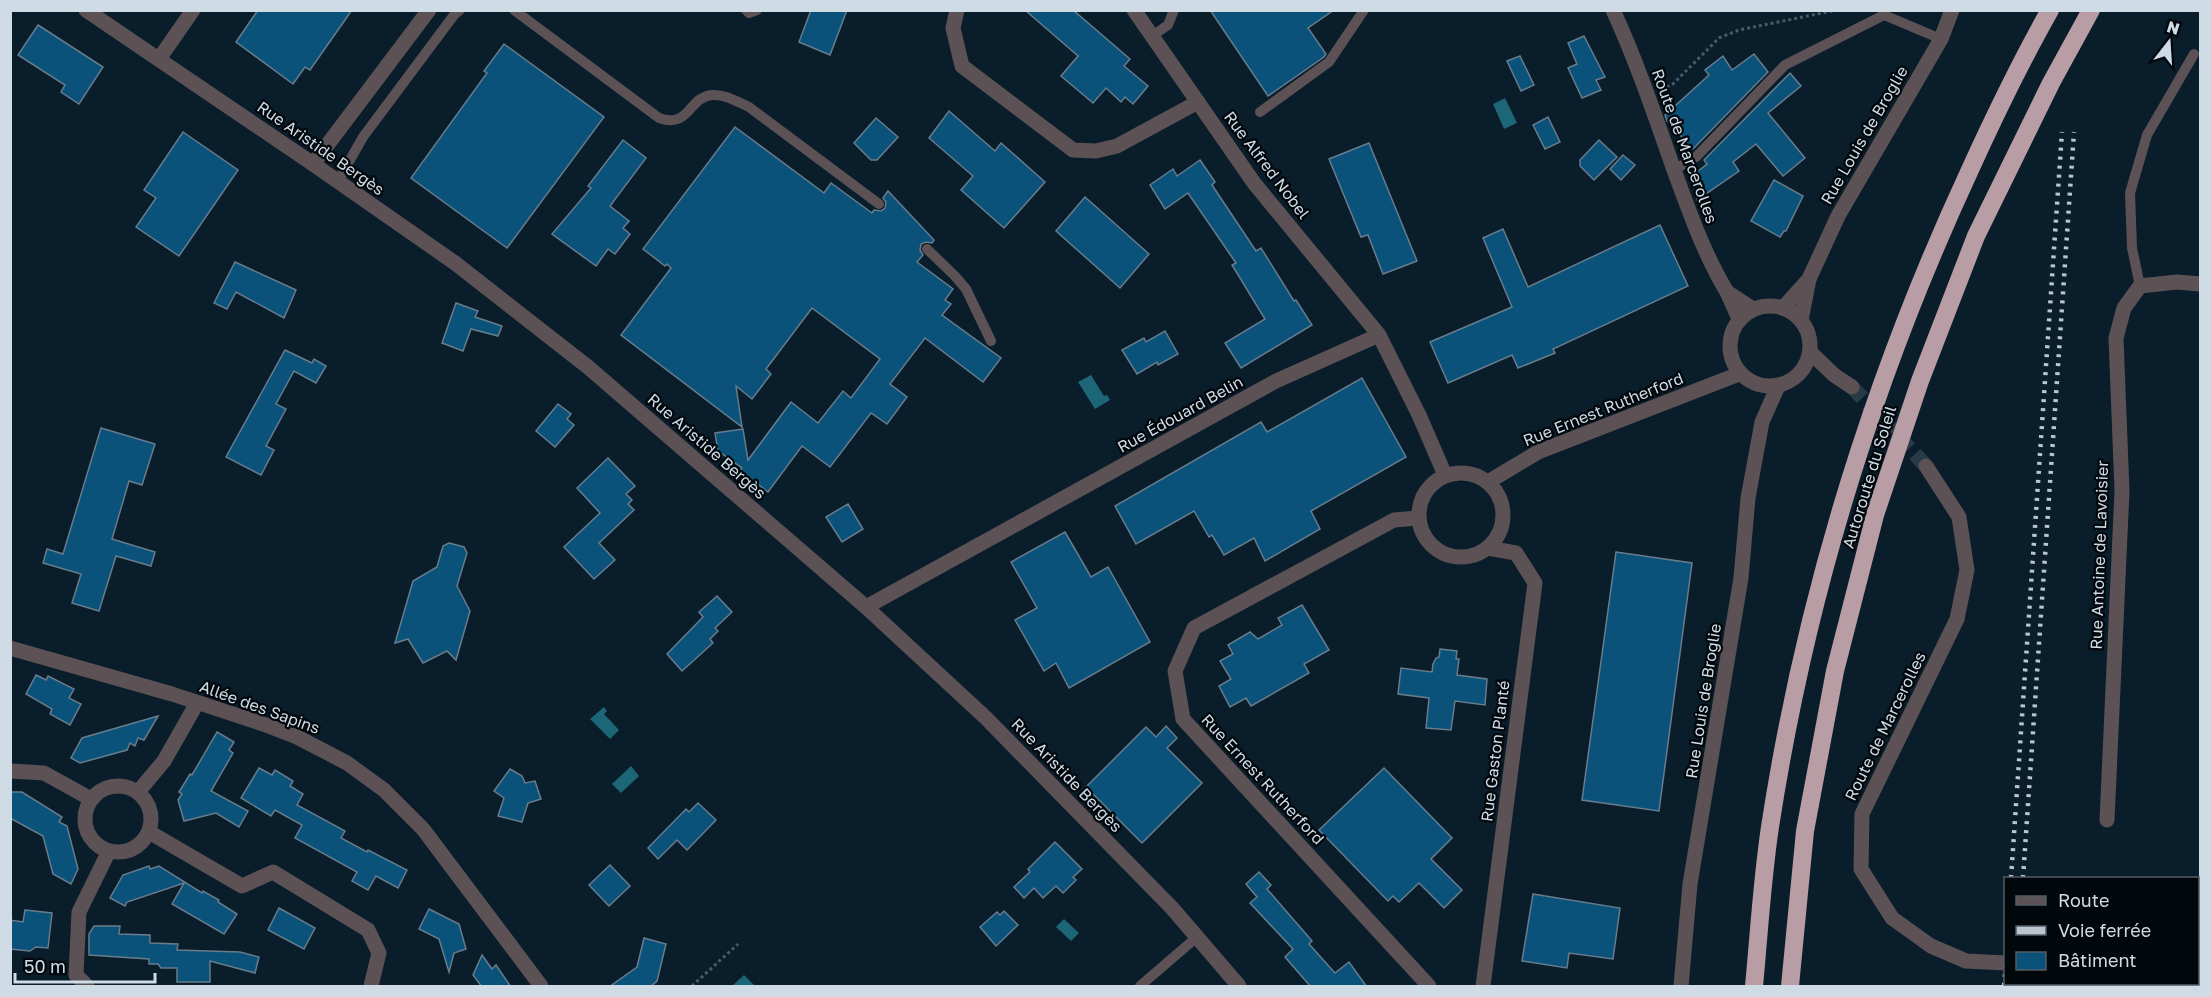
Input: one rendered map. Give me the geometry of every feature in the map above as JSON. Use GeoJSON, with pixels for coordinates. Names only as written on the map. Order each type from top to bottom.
{"type":"FeatureCollection","features":[{"type":"Feature","properties":{"kind":"highway","name":"Autoroute du Soleil"},"geometry":{"type":"LineString","coordinates":[[1754,987],[1772,816],[1801,664],[1843,500],[1892,354],[1946,222],[2018,67],[2050,10]]}},
{"type":"Feature","properties":{"kind":"highway","name":"Autoroute du Soleil"},"geometry":{"type":"LineString","coordinates":[[1790,987],[1805,831],[1835,671],[1875,515],[1920,381],[1976,236],[2051,83],[2091,10]]}},
{"type":"Feature","properties":{"kind":"street","name":"Rue Aristide Bergès"},"geometry":{"type":"LineString","coordinates":[[86,10],[455,263],[588,367],[866,607],[986,718],[1165,901],[1239,987]]}},
{"type":"Feature","properties":{"kind":"street"},"geometry":{"type":"LineString","coordinates":[[159,59],[192,10]]}},
{"type":"Feature","properties":{"kind":"street"},"geometry":{"type":"LineString","coordinates":[[313,164],[429,10]]}},
{"type":"Feature","properties":{"kind":"street"},"geometry":{"type":"LineString","coordinates":[[957,10],[952,28],[962,66],[1073,150],[1096,151],[1117,146],[1198,102]]}},
{"type":"Feature","properties":{"kind":"street","name":"Rue Alfred Nobel"},"geometry":{"type":"LineString","coordinates":[[1134,10],[1254,183],[1379,335]]}},
{"type":"Feature","properties":{"kind":"street","name":"Route de Marcerolles"},"geometry":{"type":"LineString","coordinates":[[1613,10],[1648,95],[1713,270],[1727,292],[1739,319]]}},
{"type":"Feature","properties":{"kind":"street","name":"Rue Louis de Broglie"},"geometry":{"type":"LineString","coordinates":[[1801,320],[1809,279],[1838,216],[1941,39],[1952,10]]}},
{"type":"Feature","properties":{"kind":"street","name":"Rue Louis de Broglie"},"geometry":{"type":"LineString","coordinates":[[1783,308],[1809,279]]}},
{"type":"Feature","properties":{"kind":"street"},"geometry":{"type":"LineString","coordinates":[[2140,286],[2177,282],[2200,284]]}},
{"type":"Feature","properties":{"kind":"street","name":"Rue Antoine de Lavoisier"},"geometry":{"type":"LineString","coordinates":[[2107,820],[2122,491],[2116,338],[2124,308],[2140,286]]}},
{"type":"Feature","properties":{"kind":"street","name":"Route de Marcerolles"},"geometry":{"type":"LineString","coordinates":[[1727,292],[1753,309]]}},
{"type":"Feature","properties":{"kind":"street"},"geometry":{"type":"LineString","coordinates":[[1767,306],[1783,308],[1801,320],[1809,334],[1810,352],[1804,369],[1793,380],[1778,386],[1758,386],[1739,374],[1731,358],[1730,338],[1739,319],[1753,309],[1767,306]]}},
{"type":"Feature","properties":{"kind":"street"},"geometry":{"type":"LineString","coordinates":[[1379,335],[1419,415],[1445,475]]}},
{"type":"Feature","properties":{"kind":"street","name":"Rue Édouard Belin"},"geometry":{"type":"LineString","coordinates":[[866,607],[1276,381],[1379,335]]}},
{"type":"Feature","properties":{"kind":"street"},"geometry":{"type":"LineString","coordinates":[[1810,352],[1834,375],[1852,387]]}},
{"type":"Feature","properties":{"kind":"street","name":"Rue Ernest Rutherford"},"geometry":{"type":"LineString","coordinates":[[1701,389],[1731,358]]}},
{"type":"Feature","properties":{"kind":"street"},"geometry":{"type":"LineString","coordinates":[[1804,369],[1834,375]]}},
{"type":"Feature","properties":{"kind":"street","name":"Rue Ernest Rutherford"},"geometry":{"type":"LineString","coordinates":[[1488,482],[1538,452],[1739,374]]}},
{"type":"Feature","properties":{"kind":"street","name":"Rue Louis de Broglie"},"geometry":{"type":"LineString","coordinates":[[1758,386],[1762,422]]}},
{"type":"Feature","properties":{"kind":"street","name":"Rue Louis de Broglie"},"geometry":{"type":"LineString","coordinates":[[1681,987],[1690,884],[1741,578],[1748,498],[1762,422],[1778,386]]}},
{"type":"Feature","properties":{"kind":"street","name":"Route de Marcerolles"},"geometry":{"type":"LineString","coordinates":[[1926,466],[1959,517],[1967,570],[1957,620],[1862,814],[1861,870],[1892,918],[1931,946],[1966,961],[2004,963]]}},
{"type":"Feature","properties":{"kind":"street"},"geometry":{"type":"LineString","coordinates":[[1468,472],[1488,482],[1500,497],[1504,515],[1500,534],[1488,548],[1470,557],[1450,557],[1424,537],[1418,518],[1420,501],[1429,485],[1445,475],[1468,472]]}},
{"type":"Feature","properties":{"kind":"street","name":"Rue Ernest Rutherford"},"geometry":{"type":"LineString","coordinates":[[1418,518],[1394,520],[1194,628],[1175,671],[1183,719],[1430,987]]}},
{"type":"Feature","properties":{"kind":"street","name":"Rue Gaston Planté"},"geometry":{"type":"LineString","coordinates":[[1483,987],[1535,583],[1516,553],[1488,548]]}},
{"type":"Feature","properties":{"kind":"street","name":"Allée des Sapins"},"geometry":{"type":"LineString","coordinates":[[10,648],[197,703],[297,736],[347,763],[408,811],[444,854],[541,987]]}},
{"type":"Feature","properties":{"kind":"street"},"geometry":{"type":"LineString","coordinates":[[138,792],[164,761],[197,703]]}},
{"type":"Feature","properties":{"kind":"street"},"geometry":{"type":"LineString","coordinates":[[10,771],[44,773],[90,800]]}},
{"type":"Feature","properties":{"kind":"street"},"geometry":{"type":"LineString","coordinates":[[107,787],[129,787],[138,792],[146,800],[152,821],[144,840],[128,851],[109,851],[99,847],[91,840],[84,820],[90,800],[107,787]]}},
{"type":"Feature","properties":{"kind":"street"},"geometry":{"type":"LineString","coordinates":[[149,832],[242,886],[273,872],[368,930],[379,953],[371,987]]}},
{"type":"Feature","properties":{"kind":"street"},"geometry":{"type":"LineString","coordinates":[[87,987],[76,975],[79,912],[109,851]]}},
{"type":"Feature","properties":{"kind":"lane"},"geometry":{"type":"LineString","coordinates":[[338,181],[363,137],[460,10]]}},
{"type":"Feature","properties":{"kind":"lane"},"geometry":{"type":"LineString","coordinates":[[514,10],[659,118],[670,122],[679,120],[702,98],[713,95],[729,97],[749,107],[879,204]]}},
{"type":"Feature","properties":{"kind":"lane"},"geometry":{"type":"LineString","coordinates":[[746,10],[749,13],[757,10]]}},
{"type":"Feature","properties":{"kind":"lane"},"geometry":{"type":"LineString","coordinates":[[1152,36],[1168,25],[1174,10]]}},
{"type":"Feature","properties":{"kind":"lane"},"geometry":{"type":"LineString","coordinates":[[1260,112],[1329,62],[1364,10]]}},
{"type":"Feature","properties":{"kind":"lane"},"geometry":{"type":"LineString","coordinates":[[1674,170],[1696,157],[1785,65],[1884,15],[1941,39]]}},
{"type":"Feature","properties":{"kind":"lane"},"geometry":{"type":"LineString","coordinates":[[2140,286],[2132,248],[2130,193],[2146,135],[2194,54]]}},
{"type":"Feature","properties":{"kind":"lane"},"geometry":{"type":"LineString","coordinates":[[927,249],[966,290],[991,341]]}},
{"type":"Feature","properties":{"kind":"lane"},"geometry":{"type":"LineString","coordinates":[[1140,987],[1197,937]]}},
{"type":"Feature","properties":{"kind":"path"},"geometry":{"type":"LineString","coordinates":[[1648,95],[1672,85],[1719,38],[1739,30],[1837,10]]}},
{"type":"Feature","properties":{"kind":"path"},"geometry":{"type":"LineString","coordinates":[[692,987],[738,945]]}},
{"type":"Feature","properties":{"kind":"water"},"geometry":{"type":"Polygon","coordinates":[[[1505,98],[1517,123],[1504,129],[1493,104],[1505,98]]]}},
{"type":"Feature","properties":{"kind":"water"},"geometry":{"type":"Polygon","coordinates":[[[1091,375],[1104,396],[1107,395],[1110,400],[1095,409],[1078,382],[1091,375]]]}},
{"type":"Feature","properties":{"kind":"water"},"geometry":{"type":"Polygon","coordinates":[[[604,707],[607,711],[604,714],[619,730],[610,739],[590,719],[604,707]]]}},
{"type":"Feature","properties":{"kind":"water"},"geometry":{"type":"Polygon","coordinates":[[[631,766],[639,776],[621,793],[612,784],[631,766]]]}},
{"type":"Feature","properties":{"kind":"water"},"geometry":{"type":"Polygon","coordinates":[[[1064,919],[1079,933],[1071,941],[1056,927],[1064,919]]]}},
{"type":"Feature","properties":{"kind":"water"},"geometry":{"type":"Polygon","coordinates":[[[744,975],[755,986],[732,986],[744,975]]]}},
{"type":"Feature","properties":{"kind":"building"},"geometry":{"type":"Polygon","coordinates":[[[258,10],[352,10],[310,70],[305,67],[293,84],[236,42],[258,10]]]}},
{"type":"Feature","properties":{"kind":"building"},"geometry":{"type":"Polygon","coordinates":[[[811,10],[847,10],[830,55],[799,42],[811,10]]]}},
{"type":"Feature","properties":{"kind":"building"},"geometry":{"type":"Polygon","coordinates":[[[1025,10],[1073,10],[1130,59],[1124,66],[1148,86],[1133,104],[1125,97],[1121,102],[1106,88],[1093,103],[1061,76],[1078,56],[1025,10]]]}},
{"type":"Feature","properties":{"kind":"building"},"geometry":{"type":"Polygon","coordinates":[[[1210,10],[1334,10],[1308,28],[1326,54],[1268,96],[1210,10]]]}},
{"type":"Feature","properties":{"kind":"building"},"geometry":{"type":"Polygon","coordinates":[[[38,25],[103,67],[79,104],[61,92],[65,85],[18,55],[38,25]]]}},
{"type":"Feature","properties":{"kind":"building"},"geometry":{"type":"Polygon","coordinates":[[[1584,36],[1605,77],[1596,80],[1601,90],[1582,98],[1568,68],[1577,64],[1568,43],[1584,36]]]}},
{"type":"Feature","properties":{"kind":"building"},"geometry":{"type":"Polygon","coordinates":[[[504,44],[604,117],[507,248],[411,178],[487,73],[484,71],[504,44]]]}},
{"type":"Feature","properties":{"kind":"building"},"geometry":{"type":"Polygon","coordinates":[[[1754,54],[1768,72],[1693,149],[1667,121],[1665,115],[1709,75],[1705,70],[1723,56],[1732,70],[1754,54]]]}},
{"type":"Feature","properties":{"kind":"building"},"geometry":{"type":"Polygon","coordinates":[[[1520,56],[1534,85],[1521,91],[1507,61],[1520,56]]]}},
{"type":"Feature","properties":{"kind":"building"},"geometry":{"type":"Polygon","coordinates":[[[1790,73],[1801,86],[1768,113],[1805,158],[1783,176],[1756,144],[1733,162],[1739,171],[1697,200],[1697,172],[1707,164],[1704,160],[1790,73]]]}},
{"type":"Feature","properties":{"kind":"building"},"geometry":{"type":"Polygon","coordinates":[[[949,111],[995,151],[1001,143],[1045,182],[1004,228],[961,190],[973,176],[929,138],[949,111]]]}},
{"type":"Feature","properties":{"kind":"building"},"geometry":{"type":"Polygon","coordinates":[[[1548,117],[1560,142],[1545,149],[1533,125],[1548,117]]]}},
{"type":"Feature","properties":{"kind":"building"},"geometry":{"type":"Polygon","coordinates":[[[876,118],[898,137],[877,160],[871,160],[854,143],[876,118]]]}},
{"type":"Feature","properties":{"kind":"building"},"geometry":{"type":"Polygon","coordinates":[[[735,127],[824,193],[831,183],[872,213],[874,210],[881,211],[885,208],[886,202],[883,198],[888,191],[934,240],[932,243],[921,244],[920,250],[923,255],[917,262],[953,289],[945,300],[951,304],[942,315],[1001,358],[983,382],[925,338],[890,384],[907,397],[887,424],[871,413],[830,467],[802,446],[768,492],[740,471],[742,468],[718,451],[715,433],[743,429],[748,460],[791,402],[818,423],[843,391],[851,398],[880,359],[812,308],[766,369],[771,374],[752,399],[736,386],[742,427],[621,335],[671,268],[643,249],[735,127]]]}},
{"type":"Feature","properties":{"kind":"building"},"geometry":{"type":"Polygon","coordinates":[[[183,132],[238,170],[179,256],[136,227],[156,198],[144,190],[183,132]]]}},
{"type":"Feature","properties":{"kind":"building"},"geometry":{"type":"Polygon","coordinates":[[[623,140],[646,158],[610,206],[629,221],[623,228],[630,234],[615,254],[608,249],[596,266],[552,234],[591,188],[588,186],[623,140]]]}},
{"type":"Feature","properties":{"kind":"building"},"geometry":{"type":"Polygon","coordinates":[[[1599,140],[1617,157],[1594,180],[1580,166],[1580,160],[1599,140]]]}},
{"type":"Feature","properties":{"kind":"building"},"geometry":{"type":"Polygon","coordinates":[[[1369,143],[1417,261],[1383,274],[1368,235],[1361,237],[1329,159],[1369,143]]]}},
{"type":"Feature","properties":{"kind":"building"},"geometry":{"type":"Polygon","coordinates":[[[1623,155],[1635,165],[1621,180],[1610,169],[1623,155]]]}},
{"type":"Feature","properties":{"kind":"building"},"geometry":{"type":"Polygon","coordinates":[[[1200,160],[1215,182],[1212,185],[1256,251],[1261,248],[1312,325],[1241,368],[1225,343],[1265,319],[1232,265],[1236,263],[1188,193],[1165,209],[1150,185],[1173,169],[1177,176],[1200,160]]]}},
{"type":"Feature","properties":{"kind":"building"},"geometry":{"type":"Polygon","coordinates":[[[1774,180],[1803,196],[1786,231],[1780,237],[1751,221],[1774,180]]]}},
{"type":"Feature","properties":{"kind":"building"},"geometry":{"type":"Polygon","coordinates":[[[1085,197],[1149,254],[1120,288],[1056,231],[1085,197]]]}},
{"type":"Feature","properties":{"kind":"building"},"geometry":{"type":"Polygon","coordinates":[[[1660,225],[1688,286],[1553,349],[1555,353],[1518,368],[1512,355],[1448,383],[1430,342],[1512,307],[1483,238],[1503,229],[1528,287],[1660,225]]]}},
{"type":"Feature","properties":{"kind":"building"},"geometry":{"type":"Polygon","coordinates":[[[235,262],[296,290],[284,318],[236,292],[227,309],[214,303],[235,262]]]}},
{"type":"Feature","properties":{"kind":"building"},"geometry":{"type":"Polygon","coordinates":[[[456,303],[478,311],[475,317],[502,326],[498,336],[471,329],[463,351],[442,343],[456,303]]]}},
{"type":"Feature","properties":{"kind":"building"},"geometry":{"type":"Polygon","coordinates":[[[1165,331],[1178,354],[1158,365],[1157,362],[1137,374],[1122,350],[1144,338],[1146,342],[1165,331]]]}},
{"type":"Feature","properties":{"kind":"building"},"geometry":{"type":"Polygon","coordinates":[[[285,350],[312,363],[314,359],[326,366],[316,383],[294,371],[276,404],[286,409],[266,446],[274,450],[261,475],[226,457],[285,350]]]}},
{"type":"Feature","properties":{"kind":"building"},"geometry":{"type":"Polygon","coordinates":[[[1362,378],[1406,457],[1311,511],[1320,529],[1265,561],[1254,538],[1224,555],[1212,535],[1209,537],[1194,511],[1136,544],[1115,506],[1261,422],[1267,432],[1362,378]]]}},
{"type":"Feature","properties":{"kind":"building"},"geometry":{"type":"Polygon","coordinates":[[[558,404],[571,414],[567,419],[574,425],[555,447],[536,431],[558,404]]]}},
{"type":"Feature","properties":{"kind":"building"},"geometry":{"type":"Polygon","coordinates":[[[101,428],[155,444],[142,485],[129,481],[112,539],[155,552],[151,566],[116,556],[99,611],[72,603],[81,574],[43,563],[47,549],[63,554],[101,428]]]}},
{"type":"Feature","properties":{"kind":"building"},"geometry":{"type":"Polygon","coordinates":[[[608,458],[635,486],[626,494],[632,500],[628,504],[634,510],[599,543],[615,560],[594,579],[564,547],[600,513],[577,488],[608,458]]]}},
{"type":"Feature","properties":{"kind":"building"},"geometry":{"type":"Polygon","coordinates":[[[848,504],[863,529],[842,542],[826,517],[848,504]]]}},
{"type":"Feature","properties":{"kind":"building"},"geometry":{"type":"Polygon","coordinates":[[[1065,532],[1091,577],[1108,567],[1150,642],[1069,688],[1056,663],[1044,671],[1015,620],[1037,608],[1011,562],[1065,532]]]}},
{"type":"Feature","properties":{"kind":"building"},"geometry":{"type":"Polygon","coordinates":[[[449,543],[464,547],[467,553],[457,586],[470,611],[456,660],[447,651],[423,663],[408,639],[395,643],[413,581],[437,567],[443,546],[449,543]]]}},
{"type":"Feature","properties":{"kind":"building"},"geometry":{"type":"Polygon","coordinates":[[[1616,552],[1692,563],[1659,811],[1582,800],[1616,552]]]}},
{"type":"Feature","properties":{"kind":"building"},"geometry":{"type":"Polygon","coordinates":[[[717,596],[732,612],[715,628],[718,631],[710,639],[713,643],[682,671],[667,654],[703,617],[699,612],[717,596]]]}},
{"type":"Feature","properties":{"kind":"building"},"geometry":{"type":"Polygon","coordinates":[[[1302,605],[1329,650],[1304,664],[1309,673],[1251,706],[1246,698],[1230,707],[1219,686],[1231,679],[1220,661],[1233,654],[1228,645],[1250,632],[1258,639],[1282,625],[1278,618],[1302,605]]]}},
{"type":"Feature","properties":{"kind":"building"},"geometry":{"type":"Polygon","coordinates":[[[1440,649],[1457,651],[1456,659],[1459,659],[1457,675],[1487,679],[1485,705],[1455,701],[1451,730],[1426,728],[1429,698],[1398,694],[1401,668],[1432,672],[1440,649]]]}},
{"type":"Feature","properties":{"kind":"building"},"geometry":{"type":"Polygon","coordinates":[[[36,675],[46,680],[48,676],[74,689],[69,698],[81,704],[70,725],[50,714],[52,709],[26,694],[36,675]]]}},
{"type":"Feature","properties":{"kind":"building"},"geometry":{"type":"Polygon","coordinates":[[[158,716],[144,740],[138,738],[135,746],[130,743],[127,750],[80,763],[71,758],[82,738],[158,716]]]}},
{"type":"Feature","properties":{"kind":"building"},"geometry":{"type":"Polygon","coordinates":[[[1166,726],[1177,738],[1167,748],[1202,783],[1142,843],[1086,787],[1146,727],[1156,737],[1166,726]]]}},
{"type":"Feature","properties":{"kind":"building"},"geometry":{"type":"Polygon","coordinates":[[[217,732],[234,742],[229,750],[233,753],[211,791],[248,811],[239,827],[216,813],[184,821],[178,800],[182,794],[179,792],[190,774],[192,775],[217,732]]]}},
{"type":"Feature","properties":{"kind":"building"},"geometry":{"type":"Polygon","coordinates":[[[259,768],[272,775],[275,770],[293,781],[290,786],[303,794],[297,805],[345,831],[341,838],[407,870],[398,888],[376,876],[368,890],[352,881],[357,872],[295,838],[302,825],[275,810],[271,816],[241,798],[259,768]]]}},
{"type":"Feature","properties":{"kind":"building"},"geometry":{"type":"Polygon","coordinates":[[[1384,768],[1452,838],[1431,859],[1462,890],[1444,908],[1419,883],[1399,902],[1393,896],[1388,901],[1319,830],[1384,768]]]}},
{"type":"Feature","properties":{"kind":"building"},"geometry":{"type":"Polygon","coordinates":[[[510,769],[522,776],[525,783],[535,781],[541,799],[528,803],[522,822],[498,816],[504,798],[494,791],[510,769]]]}},
{"type":"Feature","properties":{"kind":"building"},"geometry":{"type":"Polygon","coordinates":[[[10,792],[22,792],[62,817],[59,822],[67,826],[78,869],[71,884],[53,874],[43,836],[10,818],[10,792]]]}},
{"type":"Feature","properties":{"kind":"building"},"geometry":{"type":"Polygon","coordinates":[[[698,803],[716,820],[687,850],[677,840],[658,859],[648,848],[686,809],[689,812],[698,803]]]}},
{"type":"Feature","properties":{"kind":"building"},"geometry":{"type":"Polygon","coordinates":[[[1055,842],[1082,869],[1073,877],[1076,880],[1063,893],[1056,886],[1043,898],[1034,888],[1024,898],[1014,887],[1055,842]]]}},
{"type":"Feature","properties":{"kind":"building"},"geometry":{"type":"Polygon","coordinates":[[[610,865],[630,886],[609,906],[589,885],[610,865]]]}},
{"type":"Feature","properties":{"kind":"building"},"geometry":{"type":"Polygon","coordinates":[[[149,866],[150,869],[159,866],[202,893],[203,891],[219,900],[218,902],[237,914],[224,934],[172,904],[184,883],[127,902],[125,906],[110,898],[123,875],[149,866]]]}},
{"type":"Feature","properties":{"kind":"building"},"geometry":{"type":"Polygon","coordinates":[[[1259,872],[1271,885],[1267,889],[1312,941],[1309,944],[1335,973],[1349,962],[1367,987],[1311,987],[1285,957],[1293,949],[1250,903],[1257,897],[1246,884],[1259,872]]]}},
{"type":"Feature","properties":{"kind":"building"},"geometry":{"type":"Polygon","coordinates":[[[1533,894],[1620,908],[1613,959],[1569,953],[1567,968],[1522,961],[1533,894]]]}},
{"type":"Feature","properties":{"kind":"building"},"geometry":{"type":"Polygon","coordinates":[[[279,908],[315,928],[304,949],[268,930],[279,908]]]}},
{"type":"Feature","properties":{"kind":"building"},"geometry":{"type":"Polygon","coordinates":[[[429,909],[459,924],[466,949],[454,953],[449,972],[439,939],[419,929],[429,909]]]}},
{"type":"Feature","properties":{"kind":"building"},"geometry":{"type":"Polygon","coordinates":[[[25,910],[52,913],[48,948],[36,947],[30,951],[10,949],[10,920],[23,922],[25,910]]]}},
{"type":"Feature","properties":{"kind":"building"},"geometry":{"type":"Polygon","coordinates":[[[1004,911],[1018,925],[996,946],[980,927],[997,912],[1000,915],[1004,911]]]}},
{"type":"Feature","properties":{"kind":"building"},"geometry":{"type":"Polygon","coordinates":[[[94,926],[120,926],[119,934],[150,935],[150,943],[178,944],[177,950],[240,952],[259,957],[255,973],[210,961],[210,982],[177,982],[177,968],[161,968],[158,964],[149,964],[149,959],[89,955],[89,934],[94,926]]]}},
{"type":"Feature","properties":{"kind":"building"},"geometry":{"type":"Polygon","coordinates":[[[644,938],[666,944],[657,981],[650,987],[609,987],[637,967],[644,938]]]}},
{"type":"Feature","properties":{"kind":"building"},"geometry":{"type":"Polygon","coordinates":[[[482,955],[492,969],[496,965],[511,987],[482,987],[473,975],[482,955]]]}},
{"type":"Feature","properties":{"kind":"tunnel"},"geometry":{"type":"LineString","coordinates":[[1852,387],[1926,466]]}},
{"type":"Feature","properties":{"kind":"railway"},"geometry":{"type":"LineString","coordinates":[[2011,877],[2062,132]]}},
{"type":"Feature","properties":{"kind":"railway"},"geometry":{"type":"LineString","coordinates":[[2023,877],[2074,132]]}}]}
